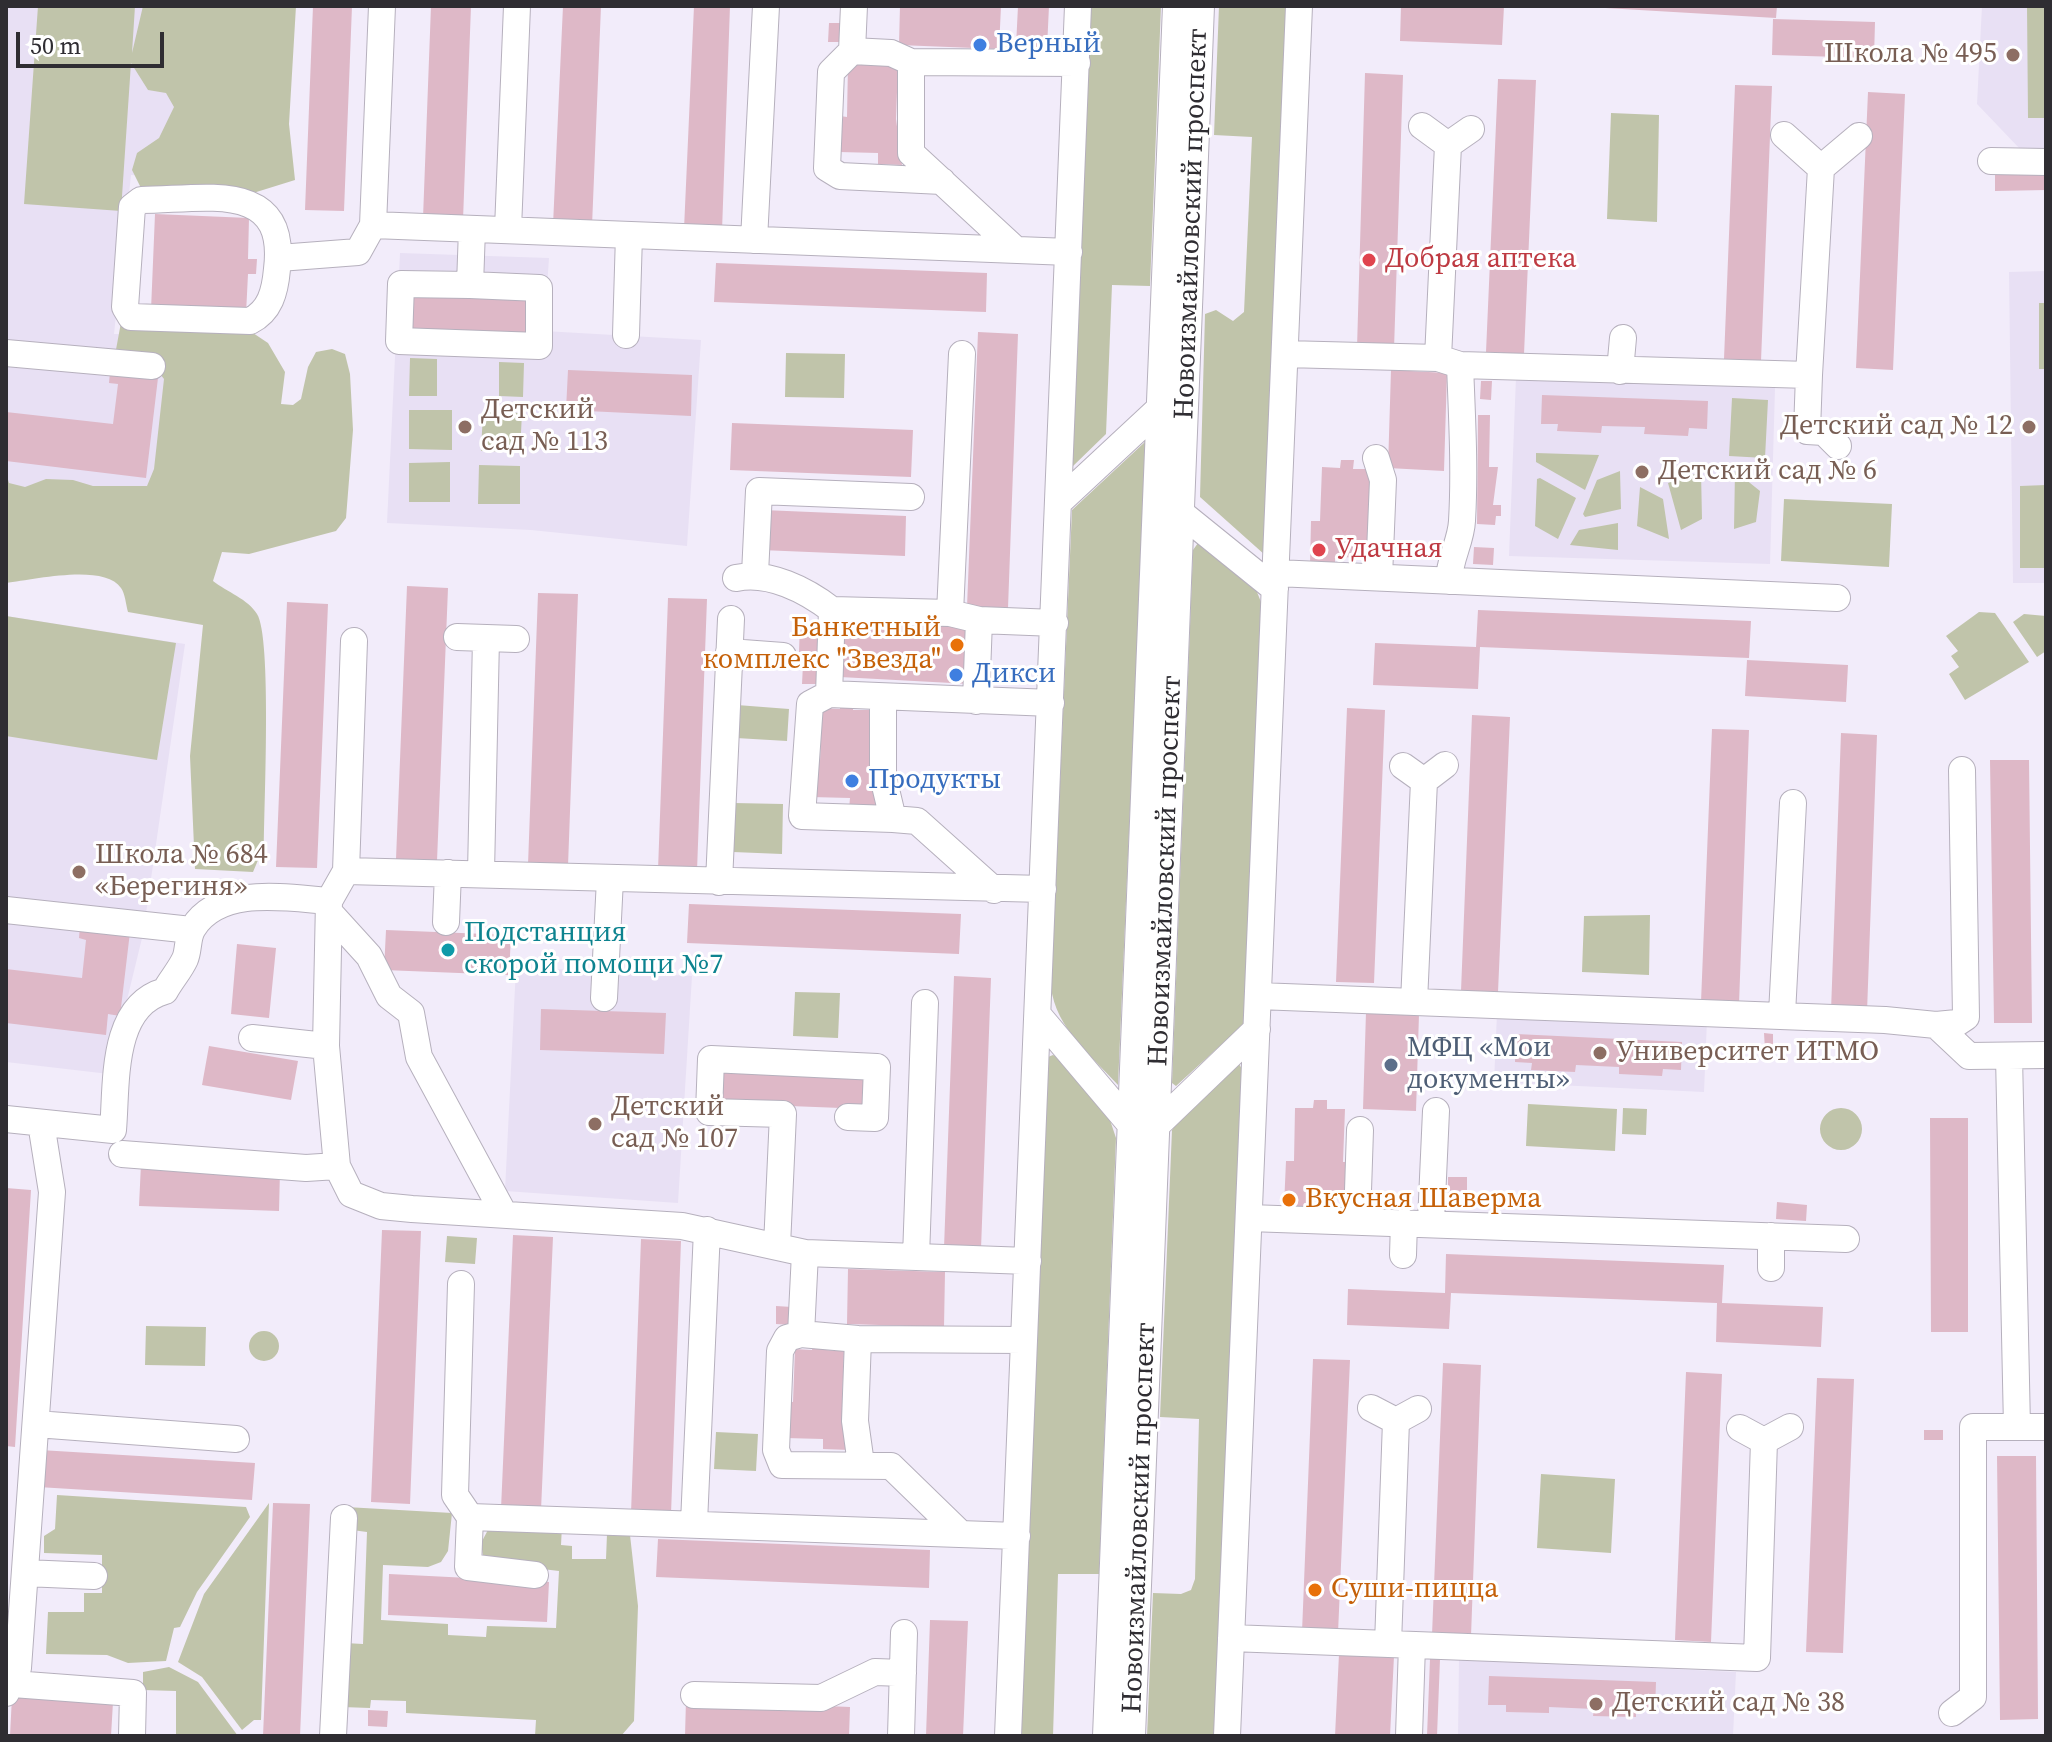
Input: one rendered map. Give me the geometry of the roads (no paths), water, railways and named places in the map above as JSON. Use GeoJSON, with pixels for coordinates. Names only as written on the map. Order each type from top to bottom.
{"type":"FeatureCollection","features":[{"type":"Feature","properties":{"kind":"street"},"geometry":{"type":"LineString","coordinates":[[279,258],[358,252],[373,225],[382,6]]}},
{"type":"Feature","properties":{"kind":"street"},"geometry":{"type":"LineString","coordinates":[[508,229],[517,6]]}},
{"type":"Feature","properties":{"kind":"street"},"geometry":{"type":"LineString","coordinates":[[754,240],[766,6]]}},
{"type":"Feature","properties":{"kind":"street"},"geometry":{"type":"LineString","coordinates":[[854,6],[852,51],[831,72],[827,168],[840,176],[942,181]]}},
{"type":"Feature","properties":{"kind":"street"},"geometry":{"type":"LineString","coordinates":[[1008,1736],[1078,6]]}},
{"type":"Feature","properties":{"kind":"street","name":"Новоизмайловский проспект"},"geometry":{"type":"LineString","coordinates":[[1106,1736],[1143,1126],[1168,512],[1176,6]]}},
{"type":"Feature","properties":{"kind":"street","name":"Новоизмайловский проспект"},"geometry":{"type":"LineString","coordinates":[[1172,409],[1201,6]]}},
{"type":"Feature","properties":{"kind":"street"},"geometry":{"type":"LineString","coordinates":[[1227,1736],[1299,6]]}},
{"type":"Feature","properties":{"kind":"street"},"geometry":{"type":"LineString","coordinates":[[852,51],[891,53],[911,62],[1077,63]]}},
{"type":"Feature","properties":{"kind":"street"},"geometry":{"type":"LineString","coordinates":[[911,62],[911,153],[1015,249]]}},
{"type":"Feature","properties":{"kind":"street"},"geometry":{"type":"LineString","coordinates":[[1422,126],[1448,145]]}},
{"type":"Feature","properties":{"kind":"street"},"geometry":{"type":"LineString","coordinates":[[1448,145],[1471,129]]}},
{"type":"Feature","properties":{"kind":"street"},"geometry":{"type":"LineString","coordinates":[[1784,135],[1821,168]]}},
{"type":"Feature","properties":{"kind":"street"},"geometry":{"type":"LineString","coordinates":[[1838,446],[1824,432],[1807,431],[1821,168],[1859,136]]}},
{"type":"Feature","properties":{"kind":"street"},"geometry":{"type":"LineString","coordinates":[[1448,145],[1449,362],[1464,441],[1462,525],[1449,561],[1449,581]]}},
{"type":"Feature","properties":{"kind":"street"},"geometry":{"type":"LineString","coordinates":[[1991,161],[2046,162]]}},
{"type":"Feature","properties":{"kind":"street"},"geometry":{"type":"LineString","coordinates":[[141,200],[243,200],[261,207],[277,234],[279,258],[271,301],[263,314],[250,321],[131,317],[125,307],[132,207],[141,200]]}},
{"type":"Feature","properties":{"kind":"street"},"geometry":{"type":"LineString","coordinates":[[373,225],[1069,252]]}},
{"type":"Feature","properties":{"kind":"street"},"geometry":{"type":"LineString","coordinates":[[470,285],[472,229]]}},
{"type":"Feature","properties":{"kind":"street"},"geometry":{"type":"LineString","coordinates":[[626,335],[629,235]]}},
{"type":"Feature","properties":{"kind":"street"},"geometry":{"type":"LineString","coordinates":[[401,284],[470,285],[539,288],[539,346],[399,341],[401,284]]}},
{"type":"Feature","properties":{"kind":"street"},"geometry":{"type":"LineString","coordinates":[[1620,371],[1623,338]]}},
{"type":"Feature","properties":{"kind":"street"},"geometry":{"type":"LineString","coordinates":[[6,353],[152,366]]}},
{"type":"Feature","properties":{"kind":"street"},"geometry":{"type":"LineString","coordinates":[[950,613],[962,354]]}},
{"type":"Feature","properties":{"kind":"street"},"geometry":{"type":"LineString","coordinates":[[1285,354],[1620,371],[1809,375]]}},
{"type":"Feature","properties":{"kind":"street"},"geometry":{"type":"LineString","coordinates":[[1059,502],[1172,409]]}},
{"type":"Feature","properties":{"kind":"street"},"geometry":{"type":"LineString","coordinates":[[1376,458],[1383,480],[1379,577]]}},
{"type":"Feature","properties":{"kind":"street"},"geometry":{"type":"LineString","coordinates":[[911,497],[759,491],[746,576],[812,595],[832,610],[950,613],[979,620],[1055,623]]}},
{"type":"Feature","properties":{"kind":"street"},"geometry":{"type":"LineString","coordinates":[[1168,512],[1275,581],[1379,577],[1837,598]]}},
{"type":"Feature","properties":{"kind":"street"},"geometry":{"type":"LineString","coordinates":[[829,694],[832,610]]}},
{"type":"Feature","properties":{"kind":"street"},"geometry":{"type":"LineString","coordinates":[[719,882],[731,619]]}},
{"type":"Feature","properties":{"kind":"street"},"geometry":{"type":"LineString","coordinates":[[976,701],[979,620]]}},
{"type":"Feature","properties":{"kind":"street"},"geometry":{"type":"LineString","coordinates":[[457,637],[516,639]]}},
{"type":"Feature","properties":{"kind":"street"},"geometry":{"type":"LineString","coordinates":[[481,873],[486,638]]}},
{"type":"Feature","properties":{"kind":"street"},"geometry":{"type":"LineString","coordinates":[[354,641],[346,871],[329,907],[326,1046],[337,1166],[351,1194],[381,1206],[707,1230],[805,1253],[1028,1261]]}},
{"type":"Feature","properties":{"kind":"street"},"geometry":{"type":"LineString","coordinates":[[729,652],[783,656]]}},
{"type":"Feature","properties":{"kind":"street"},"geometry":{"type":"LineString","coordinates":[[994,890],[917,821],[802,816],[810,704],[829,694],[1051,703]]}},
{"type":"Feature","properties":{"kind":"street"},"geometry":{"type":"LineString","coordinates":[[883,697],[883,777],[893,819]]}},
{"type":"Feature","properties":{"kind":"street"},"geometry":{"type":"LineString","coordinates":[[1403,766],[1434,773],[1414,1002]]}},
{"type":"Feature","properties":{"kind":"street"},"geometry":{"type":"LineString","coordinates":[[1258,996],[1782,1014],[1936,1025],[1957,1023],[1966,1017],[1962,770]]}},
{"type":"Feature","properties":{"kind":"street"},"geometry":{"type":"LineString","coordinates":[[1782,1014],[1793,803]]}},
{"type":"Feature","properties":{"kind":"street"},"geometry":{"type":"LineString","coordinates":[[346,871],[1043,889]]}},
{"type":"Feature","properties":{"kind":"street"},"geometry":{"type":"LineString","coordinates":[[446,922],[448,873]]}},
{"type":"Feature","properties":{"kind":"street"},"geometry":{"type":"LineString","coordinates":[[604,998],[610,879]]}},
{"type":"Feature","properties":{"kind":"street"},"geometry":{"type":"LineString","coordinates":[[6,1119],[113,1130],[124,1031],[136,1009],[153,994],[165,991],[186,958],[191,930],[211,912],[240,900],[259,897],[329,907],[369,956],[389,996],[411,1013],[419,1057],[504,1214]]}},
{"type":"Feature","properties":{"kind":"street"},"geometry":{"type":"LineString","coordinates":[[6,910],[191,930]]}},
{"type":"Feature","properties":{"kind":"street"},"geometry":{"type":"LineString","coordinates":[[916,1257],[925,1003]]}},
{"type":"Feature","properties":{"kind":"street"},"geometry":{"type":"LineString","coordinates":[[1038,1015],[1143,1126],[1257,1029]]}},
{"type":"Feature","properties":{"kind":"street"},"geometry":{"type":"LineString","coordinates":[[1936,1025],[1969,1056],[2046,1055]]}},
{"type":"Feature","properties":{"kind":"street"},"geometry":{"type":"LineString","coordinates":[[252,1038],[326,1046]]}},
{"type":"Feature","properties":{"kind":"street"},"geometry":{"type":"LineString","coordinates":[[2009,1056],[2017,1427]]}},
{"type":"Feature","properties":{"kind":"street"},"geometry":{"type":"LineString","coordinates":[[777,1246],[783,1114],[709,1112],[711,1059],[877,1067],[875,1118],[848,1117]]}},
{"type":"Feature","properties":{"kind":"street"},"geometry":{"type":"LineString","coordinates":[[1431,1222],[1436,1111]]}},
{"type":"Feature","properties":{"kind":"street"},"geometry":{"type":"LineString","coordinates":[[41,1123],[52,1192],[18,1668],[9,1689],[133,1693],[132,1736]]}},
{"type":"Feature","properties":{"kind":"street","name":"Новоизмайловский проспект"},"geometry":{"type":"LineString","coordinates":[[1132,1736],[1143,1126]]}},
{"type":"Feature","properties":{"kind":"street"},"geometry":{"type":"LineString","coordinates":[[1357,1221],[1360,1130]]}},
{"type":"Feature","properties":{"kind":"street"},"geometry":{"type":"LineString","coordinates":[[122,1154],[306,1168],[337,1166]]}},
{"type":"Feature","properties":{"kind":"street"},"geometry":{"type":"LineString","coordinates":[[1249,1218],[1431,1222],[1846,1239]]}},
{"type":"Feature","properties":{"kind":"street"},"geometry":{"type":"LineString","coordinates":[[1403,1255],[1404,1222]]}},
{"type":"Feature","properties":{"kind":"street"},"geometry":{"type":"LineString","coordinates":[[694,1523],[713,1309],[707,1230]]}},
{"type":"Feature","properties":{"kind":"street"},"geometry":{"type":"LineString","coordinates":[[1771,1236],[1771,1268]]}},
{"type":"Feature","properties":{"kind":"street"},"geometry":{"type":"LineString","coordinates":[[801,1334],[805,1253]]}},
{"type":"Feature","properties":{"kind":"street"},"geometry":{"type":"LineString","coordinates":[[460,1284],[455,1495],[470,1517],[468,1567],[535,1575]]}},
{"type":"Feature","properties":{"kind":"street"},"geometry":{"type":"LineString","coordinates":[[961,1534],[891,1466],[782,1465],[776,1450],[780,1351],[787,1338],[801,1334],[858,1339],[1024,1340]]}},
{"type":"Feature","properties":{"kind":"street"},"geometry":{"type":"LineString","coordinates":[[858,1339],[855,1421],[861,1464]]}},
{"type":"Feature","properties":{"kind":"street"},"geometry":{"type":"LineString","coordinates":[[1371,1408],[1407,1415],[1400,1644],[1409,1736]]}},
{"type":"Feature","properties":{"kind":"street"},"geometry":{"type":"LineString","coordinates":[[36,1424],[236,1439]]}},
{"type":"Feature","properties":{"kind":"street"},"geometry":{"type":"LineString","coordinates":[[1764,1441],[1790,1427]]}},
{"type":"Feature","properties":{"kind":"street"},"geometry":{"type":"LineString","coordinates":[[1952,1713],[1973,1697],[1973,1427],[2046,1427]]}},
{"type":"Feature","properties":{"kind":"street"},"geometry":{"type":"LineString","coordinates":[[1740,1428],[1764,1441]]}},
{"type":"Feature","properties":{"kind":"street"},"geometry":{"type":"LineString","coordinates":[[1231,1638],[1757,1658],[1764,1441]]}},
{"type":"Feature","properties":{"kind":"street"},"geometry":{"type":"LineString","coordinates":[[470,1517],[1017,1536]]}},
{"type":"Feature","properties":{"kind":"street"},"geometry":{"type":"LineString","coordinates":[[344,1518],[333,1736],[354,1736]]}},
{"type":"Feature","properties":{"kind":"street"},"geometry":{"type":"LineString","coordinates":[[25,1573],[94,1576]]}},
{"type":"Feature","properties":{"kind":"street"},"geometry":{"type":"LineString","coordinates":[[901,1736],[904,1633]]}},
{"type":"Feature","properties":{"kind":"street"},"geometry":{"type":"LineString","coordinates":[[694,1695],[821,1698],[875,1672],[903,1673]]}},
{"type":"Feature","properties":{"kind":"place","name":"Верный"},"geometry":{"type":"Point","coordinates":[980,45]}},
{"type":"Feature","properties":{"kind":"place","name":"Школа № 495"},"geometry":{"type":"Point","coordinates":[2013,55]}},
{"type":"Feature","properties":{"kind":"place","name":"Добрая аптека"},"geometry":{"type":"Point","coordinates":[1369,260]}},
{"type":"Feature","properties":{"kind":"place","name":"Детский сад № 113"},"geometry":{"type":"Point","coordinates":[465,427]}},
{"type":"Feature","properties":{"kind":"place","name":"Детский сад № 12"},"geometry":{"type":"Point","coordinates":[2029,427]}},
{"type":"Feature","properties":{"kind":"place","name":"Детский сад № 6"},"geometry":{"type":"Point","coordinates":[1642,472]}},
{"type":"Feature","properties":{"kind":"place","name":"Удачная"},"geometry":{"type":"Point","coordinates":[1319,550]}},
{"type":"Feature","properties":{"kind":"place","name":"Банкетный комплекс \"Звезда\""},"geometry":{"type":"Point","coordinates":[957,645]}},
{"type":"Feature","properties":{"kind":"place","name":"Дикси"},"geometry":{"type":"Point","coordinates":[956,675]}},
{"type":"Feature","properties":{"kind":"place","name":"Продукты"},"geometry":{"type":"Point","coordinates":[852,781]}},
{"type":"Feature","properties":{"kind":"place","name":"Школа № 684 «Берегиня»"},"geometry":{"type":"Point","coordinates":[79,872]}},
{"type":"Feature","properties":{"kind":"place","name":"Подстанция скорой помощи №7"},"geometry":{"type":"Point","coordinates":[448,950]}},
{"type":"Feature","properties":{"kind":"place","name":"Университет ИТМО"},"geometry":{"type":"Point","coordinates":[1600,1053]}},
{"type":"Feature","properties":{"kind":"place","name":"МФЦ «Мои документы»"},"geometry":{"type":"Point","coordinates":[1391,1065]}},
{"type":"Feature","properties":{"kind":"place","name":"Детский сад № 107"},"geometry":{"type":"Point","coordinates":[595,1124]}},
{"type":"Feature","properties":{"kind":"place","name":"Вкусная Шаверма"},"geometry":{"type":"Point","coordinates":[1289,1200]}},
{"type":"Feature","properties":{"kind":"place","name":"Суши-пицца"},"geometry":{"type":"Point","coordinates":[1315,1590]}},
{"type":"Feature","properties":{"kind":"place","name":"Детский сад № 38"},"geometry":{"type":"Point","coordinates":[1596,1704]}}]}
